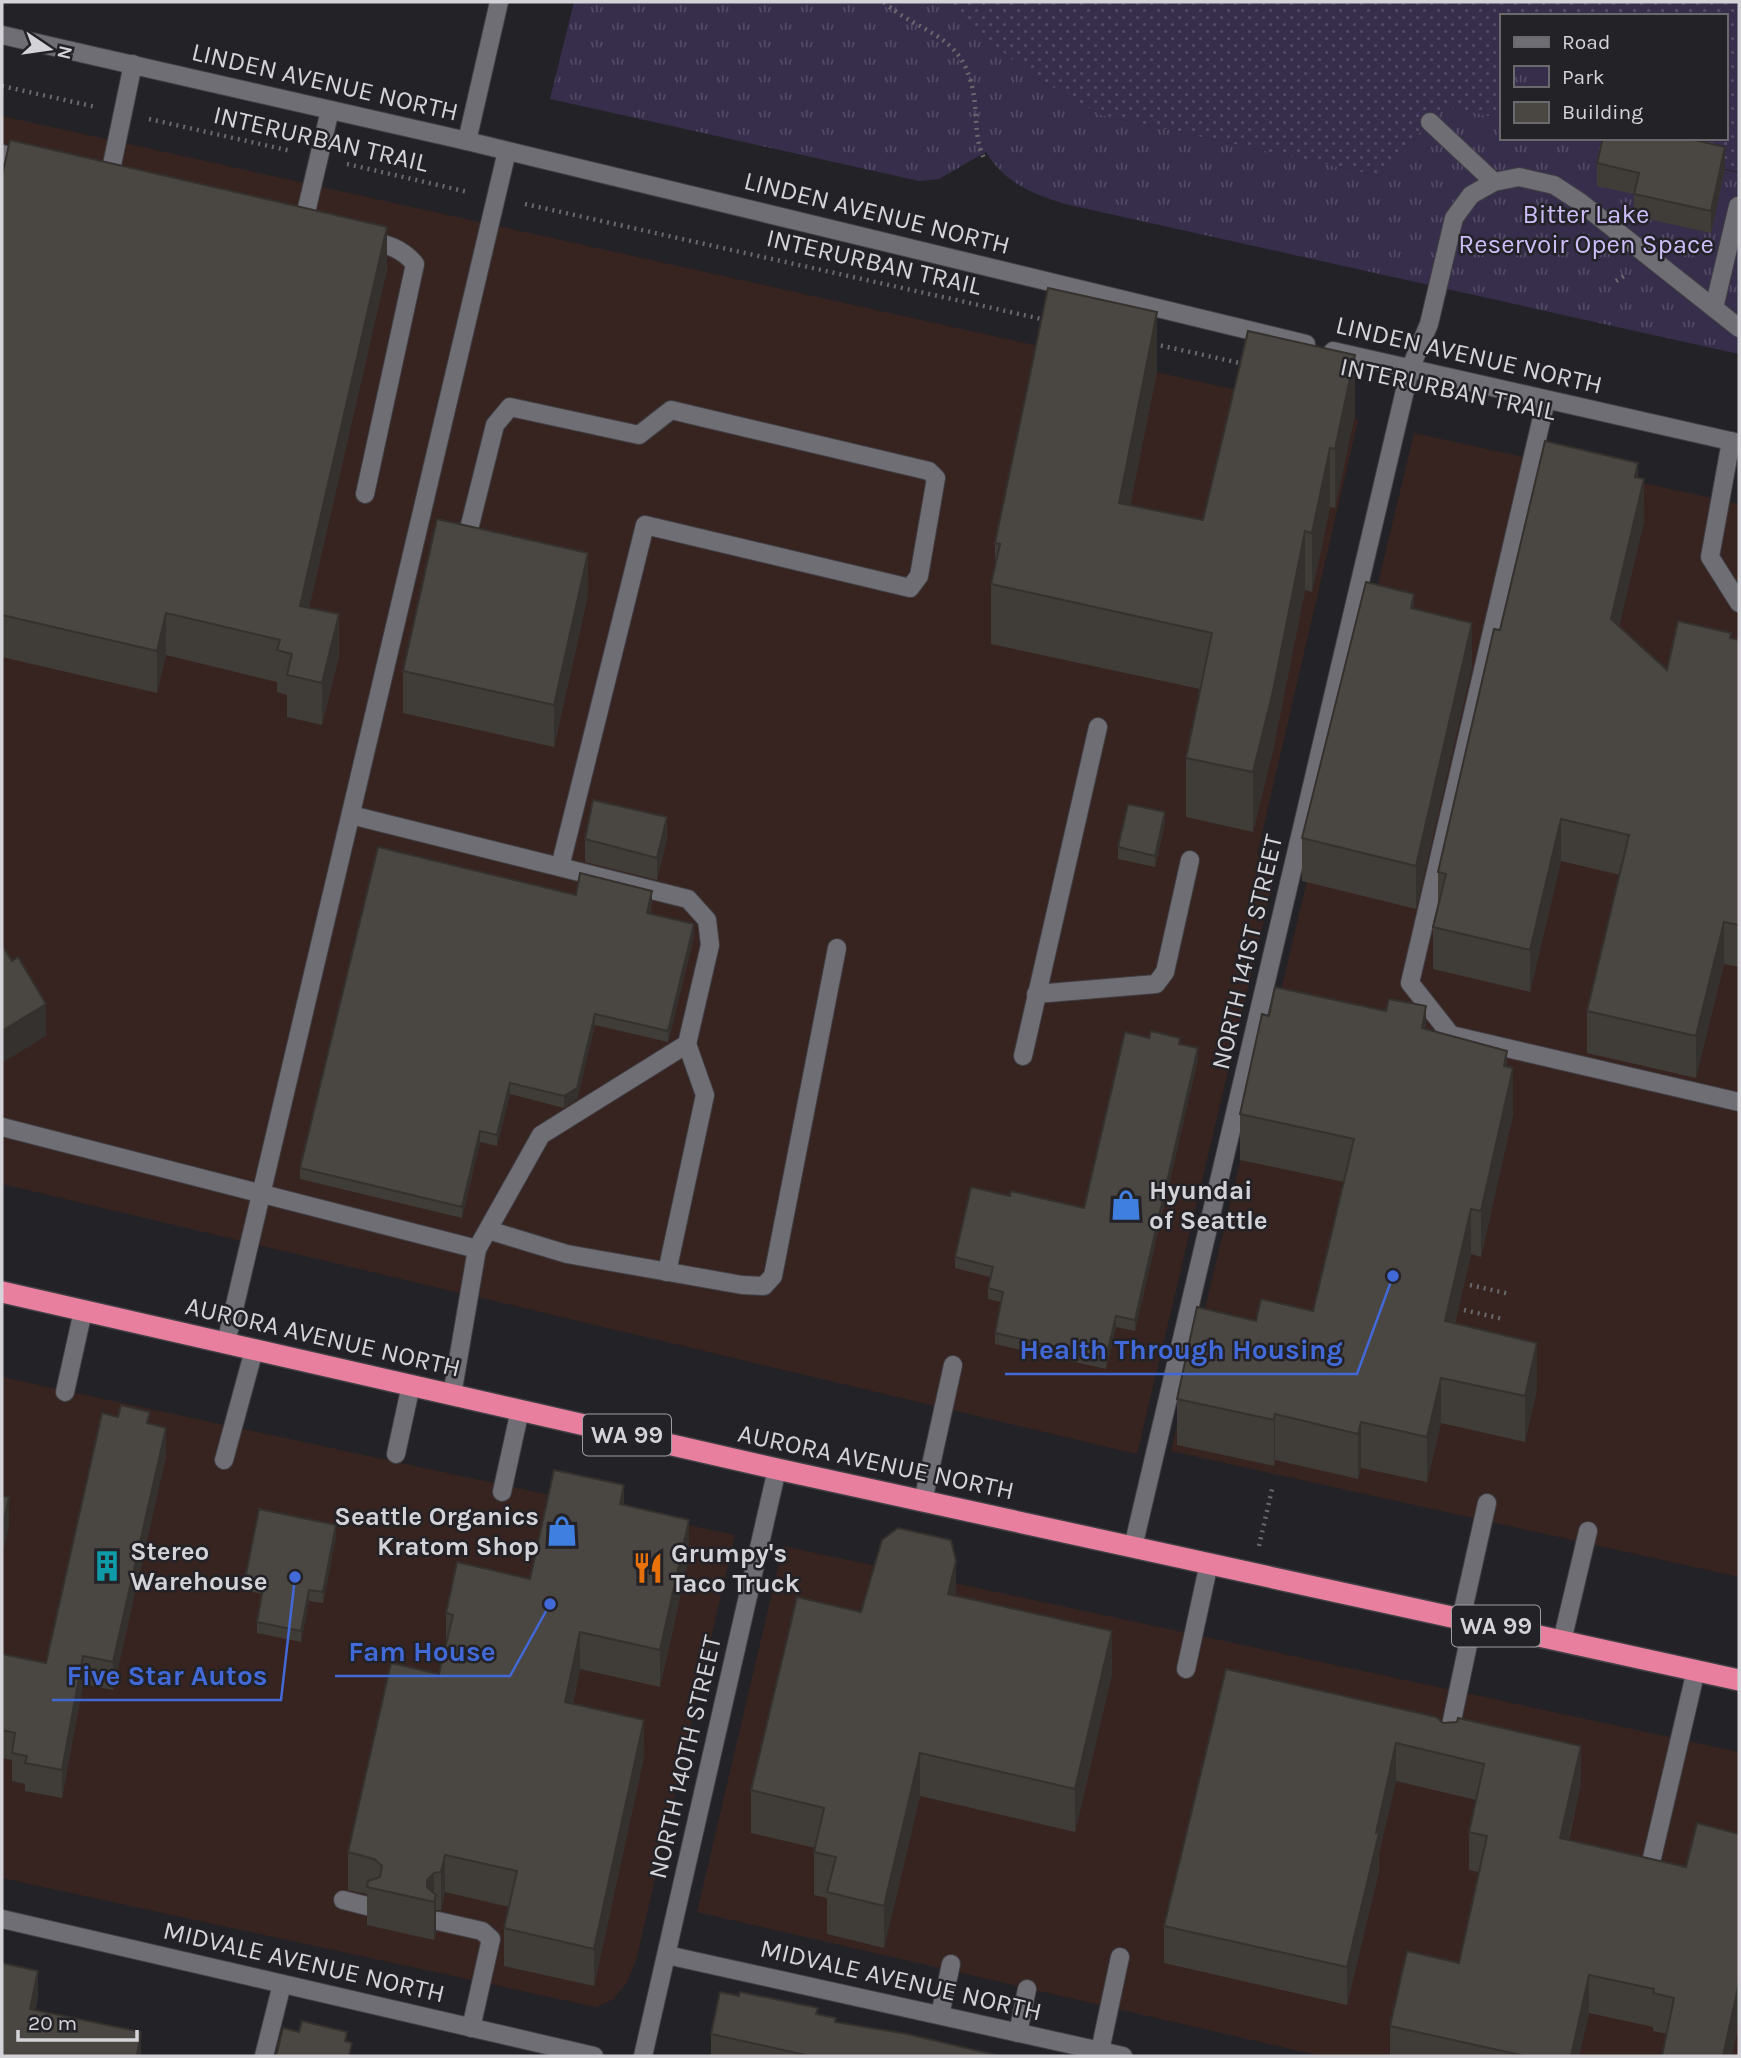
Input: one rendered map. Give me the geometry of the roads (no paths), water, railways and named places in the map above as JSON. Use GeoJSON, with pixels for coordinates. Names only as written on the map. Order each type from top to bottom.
{"type":"FeatureCollection","features":[{"type":"Feature","properties":{"kind":"highway","name":"AURORA AVENUE NORTH"},"geometry":{"type":"LineString","coordinates":[[2,1292],[777,1469],[1739,1680]]}},
{"type":"Feature","properties":{"kind":"street"},"geometry":{"type":"LineString","coordinates":[[467,141],[499,2]]}},
{"type":"Feature","properties":{"kind":"street","name":"LINDEN AVENUE NORTH"},"geometry":{"type":"LineString","coordinates":[[2,35],[467,141],[1410,369],[1735,442]]}},
{"type":"Feature","properties":{"kind":"street"},"geometry":{"type":"LineString","coordinates":[[109,179],[133,64]]}},
{"type":"Feature","properties":{"kind":"street"},"geometry":{"type":"LineString","coordinates":[[303,225],[330,110]]}},
{"type":"Feature","properties":{"kind":"street"},"geometry":{"type":"LineString","coordinates":[[1430,122],[1493,182],[1519,177],[1554,185],[1580,202],[1739,328]]}},
{"type":"Feature","properties":{"kind":"street"},"geometry":{"type":"LineString","coordinates":[[226,1343],[508,151]]}},
{"type":"Feature","properties":{"kind":"street"},"geometry":{"type":"LineString","coordinates":[[2,154],[42,163]]}},
{"type":"Feature","properties":{"kind":"street","name":"NORTH 141ST STREET"},"geometry":{"type":"LineString","coordinates":[[1133,1547],[1272,999],[1410,369],[1429,324],[1454,218],[1471,195],[1493,182]]}},
{"type":"Feature","properties":{"kind":"street"},"geometry":{"type":"LineString","coordinates":[[1714,308],[1738,206]]}},
{"type":"Feature","properties":{"kind":"street"},"geometry":{"type":"LineString","coordinates":[[341,234],[392,246],[406,253],[415,264],[365,494]]}},
{"type":"Feature","properties":{"kind":"street"},"geometry":{"type":"LineString","coordinates":[[1546,400],[1410,983],[1451,1035],[1739,1102]]}},
{"type":"Feature","properties":{"kind":"street"},"geometry":{"type":"LineString","coordinates":[[420,527],[460,535],[495,425],[510,407],[639,435],[671,410],[929,471],[936,478],[919,576],[910,588],[645,525],[560,867]]}},
{"type":"Feature","properties":{"kind":"street"},"geometry":{"type":"LineString","coordinates":[[1735,442],[1710,556],[1739,603]]}},
{"type":"Feature","properties":{"kind":"street"},"geometry":{"type":"LineString","coordinates":[[1023,1056],[1098,727]]}},
{"type":"Feature","properties":{"kind":"street"},"geometry":{"type":"LineString","coordinates":[[351,815],[688,899],[707,920],[710,945],[687,1044],[705,1095],[667,1272]]}},
{"type":"Feature","properties":{"kind":"street"},"geometry":{"type":"LineString","coordinates":[[1036,994],[1156,984],[1165,972],[1190,859]]}},
{"type":"Feature","properties":{"kind":"street"},"geometry":{"type":"LineString","coordinates":[[488,1230],[567,1254],[742,1285],[764,1286],[773,1276],[837,948]]}},
{"type":"Feature","properties":{"kind":"street"},"geometry":{"type":"LineString","coordinates":[[452,1395],[477,1248],[541,1135],[687,1044]]}},
{"type":"Feature","properties":{"kind":"street"},"geometry":{"type":"LineString","coordinates":[[2,1127],[262,1191],[477,1248]]}},
{"type":"Feature","properties":{"kind":"street"},"geometry":{"type":"LineString","coordinates":[[65,1392],[83,1311]]}},
{"type":"Feature","properties":{"kind":"street"},"geometry":{"type":"LineString","coordinates":[[224,1460],[254,1350]]}},
{"type":"Feature","properties":{"kind":"street"},"geometry":{"type":"LineString","coordinates":[[923,1501],[953,1365]]}},
{"type":"Feature","properties":{"kind":"street"},"geometry":{"type":"LineString","coordinates":[[396,1454],[411,1385]]}},
{"type":"Feature","properties":{"kind":"street"},"geometry":{"type":"LineString","coordinates":[[502,1492],[520,1410]]}},
{"type":"Feature","properties":{"kind":"street","name":"NORTH 140TH STREET"},"geometry":{"type":"LineString","coordinates":[[643,2056],[777,1469]]}},
{"type":"Feature","properties":{"kind":"street"},"geometry":{"type":"LineString","coordinates":[[1446,1750],[1487,1503]]}},
{"type":"Feature","properties":{"kind":"street"},"geometry":{"type":"LineString","coordinates":[[1562,1641],[1588,1531]]}},
{"type":"Feature","properties":{"kind":"street"},"geometry":{"type":"LineString","coordinates":[[1186,1669],[1209,1563]]}},
{"type":"Feature","properties":{"kind":"street"},"geometry":{"type":"LineString","coordinates":[[1647,1875],[1696,1670]]}},
{"type":"Feature","properties":{"kind":"street"},"geometry":{"type":"LineString","coordinates":[[343,1900],[371,1907]]}},
{"type":"Feature","properties":{"kind":"street","name":"MIDVALE AVENUE NORTH"},"geometry":{"type":"LineString","coordinates":[[2,1919],[594,2056]]}},
{"type":"Feature","properties":{"kind":"street"},"geometry":{"type":"LineString","coordinates":[[438,1921],[482,1931],[491,1939],[471,2028]]}},
{"type":"Feature","properties":{"kind":"street","name":"MIDVALE AVENUE NORTH"},"geometry":{"type":"LineString","coordinates":[[667,1955],[1123,2056]]}},
{"type":"Feature","properties":{"kind":"street"},"geometry":{"type":"LineString","coordinates":[[1100,2051],[1120,1957]]}},
{"type":"Feature","properties":{"kind":"street"},"geometry":{"type":"LineString","coordinates":[[940,2015],[951,1964]]}},
{"type":"Feature","properties":{"kind":"street"},"geometry":{"type":"LineString","coordinates":[[264,2056],[282,1984]]}},
{"type":"Feature","properties":{"kind":"street"},"geometry":{"type":"LineString","coordinates":[[1018,2033],[1027,1989]]}},
{"type":"Feature","properties":{"kind":"place","name":"Hyundai of Seattle"},"geometry":{"type":"Point","coordinates":[1126,1205]}},
{"type":"Feature","properties":{"kind":"place","name":"Health Through Housing"},"geometry":{"type":"Point","coordinates":[1393,1276]}},
{"type":"Feature","properties":{"kind":"place","name":"Seattle Organics Kratom Shop"},"geometry":{"type":"Point","coordinates":[562,1531]}},
{"type":"Feature","properties":{"kind":"place","name":"Stereo Warehouse"},"geometry":{"type":"Point","coordinates":[107,1566]}},
{"type":"Feature","properties":{"kind":"place","name":"Grumpy's Taco Truck"},"geometry":{"type":"Point","coordinates":[648,1568]}},
{"type":"Feature","properties":{"kind":"place","name":"Five Star Autos"},"geometry":{"type":"Point","coordinates":[295,1577]}},
{"type":"Feature","properties":{"kind":"place","name":"Fam House"},"geometry":{"type":"Point","coordinates":[550,1604]}},
{"type":"Feature","properties":{"kind":"park label","name":"Bitter Lake Reservoir Open Space"},"geometry":{"type":"Point","coordinates":[1586,229]}}]}
